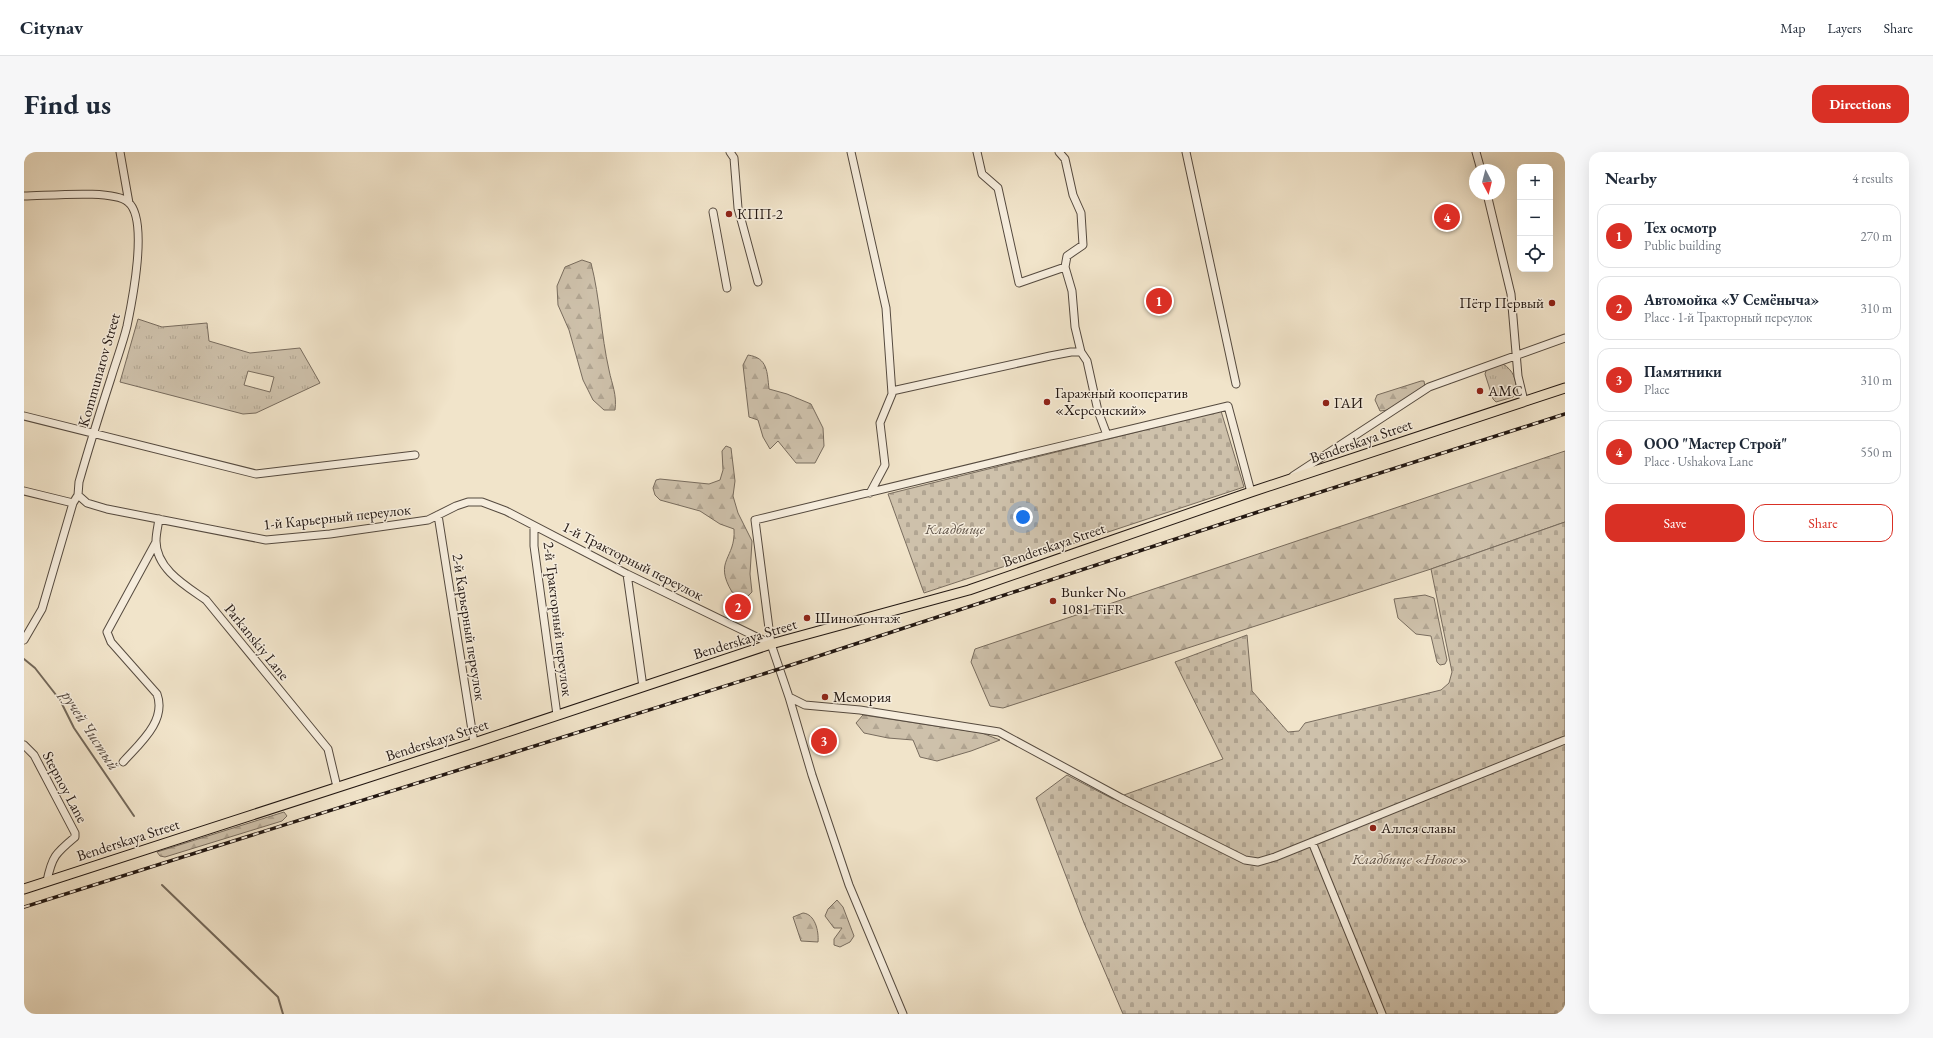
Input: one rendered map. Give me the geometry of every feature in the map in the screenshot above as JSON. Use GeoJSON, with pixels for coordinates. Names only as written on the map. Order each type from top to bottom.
{"type":"FeatureCollection","features":[{"type":"Feature","properties":{"kind":"main road","name":"Benderskaya Street"},"geometry":{"type":"LineString","coordinates":[[24,889],[474,743],[771,644],[969,590],[1251,492],[1565,388]]}},
{"type":"Feature","properties":{"kind":"street","name":"Kommunarov Street"},"geometry":{"type":"LineString","coordinates":[[24,640],[42,609],[73,503],[78,495],[79,482],[127,327],[137,273],[137,222],[136,214],[129,203],[120,152]]}},
{"type":"Feature","properties":{"kind":"street"},"geometry":{"type":"LineString","coordinates":[[730,152],[734,158],[738,208],[758,282]]}},
{"type":"Feature","properties":{"kind":"street"},"geometry":{"type":"LineString","coordinates":[[851,152],[886,308],[892,391],[880,423],[885,465],[870,493]]}},
{"type":"Feature","properties":{"kind":"street"},"geometry":{"type":"LineString","coordinates":[[977,152],[982,174],[998,188],[1019,283],[1065,267]]}},
{"type":"Feature","properties":{"kind":"street"},"geometry":{"type":"LineString","coordinates":[[1060,152],[1065,159],[1073,195],[1080,213],[1083,245],[1067,256],[1065,267],[1072,291],[1075,327],[1081,352],[1087,361],[1098,411],[1107,435]]}},
{"type":"Feature","properties":{"kind":"street"},"geometry":{"type":"LineString","coordinates":[[1186,152],[1236,384]]}},
{"type":"Feature","properties":{"kind":"street"},"geometry":{"type":"LineString","coordinates":[[1476,152],[1479,164]]}},
{"type":"Feature","properties":{"kind":"street"},"geometry":{"type":"LineString","coordinates":[[24,196],[104,195],[116,196],[129,203]]}},
{"type":"Feature","properties":{"kind":"street"},"geometry":{"type":"LineString","coordinates":[[1489,200],[1511,294],[1516,354],[1524,401]]}},
{"type":"Feature","properties":{"kind":"street"},"geometry":{"type":"LineString","coordinates":[[713,212],[727,288]]}},
{"type":"Feature","properties":{"kind":"street"},"geometry":{"type":"LineString","coordinates":[[1284,482],[1429,387],[1516,354],[1565,338]]}},
{"type":"Feature","properties":{"kind":"street"},"geometry":{"type":"LineString","coordinates":[[892,391],[1050,356],[1071,352],[1081,352]]}},
{"type":"Feature","properties":{"kind":"street"},"geometry":{"type":"LineString","coordinates":[[903,1014],[850,885],[812,775],[789,697],[771,644],[755,520],[1228,406],[1251,492]]}},
{"type":"Feature","properties":{"kind":"street"},"geometry":{"type":"LineString","coordinates":[[24,416],[94,432],[256,474],[415,455]]}},
{"type":"Feature","properties":{"kind":"street"},"geometry":{"type":"LineString","coordinates":[[24,491],[73,503]]}},
{"type":"Feature","properties":{"kind":"street","name":"1-й Карьерный переулок"},"geometry":{"type":"LineString","coordinates":[[78,495],[87,503],[266,540],[330,534],[428,520],[462,504],[482,502]]}},
{"type":"Feature","properties":{"kind":"street","name":"1-й Тракторный переулок"},"geometry":{"type":"LineString","coordinates":[[482,502],[506,511],[627,574],[771,644]]}},
{"type":"Feature","properties":{"kind":"street","name":"2-й Карьерный переулок"},"geometry":{"type":"LineString","coordinates":[[438,516],[474,743]]}},
{"type":"Feature","properties":{"kind":"street","name":"Parkanskiy Lane"},"geometry":{"type":"LineString","coordinates":[[159,519],[156,542],[163,564],[184,584],[206,600],[328,749],[337,787]]}},
{"type":"Feature","properties":{"kind":"street","name":"2-й Тракторный переулок"},"geometry":{"type":"LineString","coordinates":[[534,526],[534,546],[557,715]]}},
{"type":"Feature","properties":{"kind":"street"},"geometry":{"type":"LineString","coordinates":[[123,762],[152,729],[158,715],[160,703],[157,694],[111,642],[107,632],[156,542]]}},
{"type":"Feature","properties":{"kind":"street"},"geometry":{"type":"LineString","coordinates":[[627,574],[643,686]]}},
{"type":"Feature","properties":{"kind":"street"},"geometry":{"type":"LineString","coordinates":[[789,697],[804,705],[860,710],[999,732],[1135,805],[1245,860],[1258,862],[1267,860],[1565,740]]}},
{"type":"Feature","properties":{"kind":"street","name":"Stepnoy Lane"},"geometry":{"type":"LineString","coordinates":[[24,745],[34,755],[75,833],[75,837],[54,856],[49,868],[47,881]]}},
{"type":"Feature","properties":{"kind":"street"},"geometry":{"type":"LineString","coordinates":[[1312,842],[1382,1014]]}},
{"type":"Feature","properties":{"kind":"green space"},"geometry":{"type":"Polygon","coordinates":[[[582,260],[591,263],[594,276],[606,357],[615,394],[615,410],[604,410],[593,400],[583,380],[569,330],[558,305],[557,286],[565,267],[582,260]]]}},
{"type":"Feature","properties":{"kind":"green space"},"geometry":{"type":"Polygon","coordinates":[[[138,319],[162,327],[207,323],[209,341],[250,353],[300,348],[320,383],[256,413],[243,414],[120,382],[138,319]],[[248,371],[244,385],[270,392],[274,377],[248,371]]]}},
{"type":"Feature","properties":{"kind":"green space"},"geometry":{"type":"Polygon","coordinates":[[[748,355],[759,359],[763,363],[767,372],[769,389],[787,394],[811,404],[823,428],[824,446],[815,463],[796,463],[778,441],[770,449],[763,437],[758,420],[749,417],[743,365],[748,355]]]}},
{"type":"Feature","properties":{"kind":"green space"},"geometry":{"type":"Polygon","coordinates":[[[1503,364],[1514,376],[1516,391],[1513,397],[1496,402],[1493,399],[1485,374],[1487,368],[1503,364]]]}},
{"type":"Feature","properties":{"kind":"green space"},"geometry":{"type":"Polygon","coordinates":[[[1424,381],[1425,387],[1388,410],[1380,411],[1375,400],[1377,395],[1424,381]]]}},
{"type":"Feature","properties":{"kind":"green space","name":"Кладбище"},"geometry":{"type":"Polygon","coordinates":[[[1221,411],[1244,487],[924,593],[888,494],[1221,411]]]}},
{"type":"Feature","properties":{"kind":"green space"},"geometry":{"type":"Polygon","coordinates":[[[726,446],[731,448],[735,481],[733,496],[738,513],[752,541],[750,574],[752,592],[747,597],[732,592],[725,573],[725,566],[734,539],[734,529],[720,524],[700,511],[660,500],[655,495],[653,488],[656,480],[660,479],[709,484],[720,480],[723,470],[722,451],[726,446]]]}},
{"type":"Feature","properties":{"kind":"green space"},"geometry":{"type":"Polygon","coordinates":[[[1565,451],[1565,522],[1431,569],[1003,708],[990,706],[971,662],[975,649],[1565,451]]]}},
{"type":"Feature","properties":{"kind":"green space","name":"Кладбище «Новое»"},"geometry":{"type":"Polygon","coordinates":[[[1565,522],[1565,1014],[1123,1014],[1084,923],[1036,798],[1067,775],[1113,799],[1223,759],[1175,662],[1247,635],[1252,691],[1288,732],[1299,731],[1305,723],[1441,690],[1449,683],[1452,672],[1431,569],[1565,522]]]}},
{"type":"Feature","properties":{"kind":"green space"},"geometry":{"type":"Polygon","coordinates":[[[1425,595],[1434,598],[1447,660],[1445,664],[1440,665],[1437,662],[1431,636],[1416,634],[1398,618],[1394,599],[1425,595]]]}},
{"type":"Feature","properties":{"kind":"green space"},"geometry":{"type":"Polygon","coordinates":[[[863,715],[982,733],[1000,740],[971,751],[937,761],[920,757],[913,740],[888,738],[864,733],[856,723],[863,715]]]}},
{"type":"Feature","properties":{"kind":"green space"},"geometry":{"type":"Polygon","coordinates":[[[284,812],[287,816],[282,821],[165,857],[160,856],[157,852],[284,812]]]}},
{"type":"Feature","properties":{"kind":"green space"},"geometry":{"type":"Polygon","coordinates":[[[837,900],[843,907],[854,936],[850,942],[840,947],[834,945],[834,939],[842,928],[834,928],[825,916],[828,909],[837,900]]]}},
{"type":"Feature","properties":{"kind":"green space"},"geometry":{"type":"Polygon","coordinates":[[[803,913],[811,916],[817,928],[818,942],[801,941],[793,917],[803,913]]]}},
{"type":"Feature","properties":{"kind":"waterway","name":"ручей Чистый"},"geometry":{"type":"LineString","coordinates":[[24,659],[35,668],[60,700],[74,728],[134,816]]}},
{"type":"Feature","properties":{"kind":"waterway","name":"ручей Чистый"},"geometry":{"type":"LineString","coordinates":[[162,885],[278,997],[283,1014]]}},
{"type":"Feature","properties":{"kind":"railway"},"geometry":{"type":"LineString","coordinates":[[24,907],[779,669],[1258,512],[1565,414]]}},
{"type":"Feature","properties":{"kind":"place","name":"КПП-2"},"geometry":{"type":"Point","coordinates":[729,214]}},
{"type":"Feature","properties":{"kind":"place","name":"ООО \"Мастер Строй\""},"geometry":{"type":"Point","coordinates":[1447,217]}},
{"type":"Feature","properties":{"kind":"place","name":"Тех осмотр"},"geometry":{"type":"Point","coordinates":[1159,301]}},
{"type":"Feature","properties":{"kind":"place","name":"Пётр Первый"},"geometry":{"type":"Point","coordinates":[1552,303]}},
{"type":"Feature","properties":{"kind":"place","name":"АМС"},"geometry":{"type":"Point","coordinates":[1480,391]}},
{"type":"Feature","properties":{"kind":"place","name":"Гаражный кооператив «Херсонский»"},"geometry":{"type":"Point","coordinates":[1047,402]}},
{"type":"Feature","properties":{"kind":"place","name":"ГАИ"},"geometry":{"type":"Point","coordinates":[1326,403]}},
{"type":"Feature","properties":{"kind":"place","name":"Bunker No 1081 TiFR"},"geometry":{"type":"Point","coordinates":[1053,601]}},
{"type":"Feature","properties":{"kind":"place","name":"Автомойка «У Семёныча»"},"geometry":{"type":"Point","coordinates":[738,607]}},
{"type":"Feature","properties":{"kind":"place","name":"Шиномонтаж"},"geometry":{"type":"Point","coordinates":[807,618]}},
{"type":"Feature","properties":{"kind":"place","name":"Мемория"},"geometry":{"type":"Point","coordinates":[825,697]}},
{"type":"Feature","properties":{"kind":"place","name":"Памятники"},"geometry":{"type":"Point","coordinates":[824,741]}},
{"type":"Feature","properties":{"kind":"place","name":"Аллея славы"},"geometry":{"type":"Point","coordinates":[1373,828]}}]}
